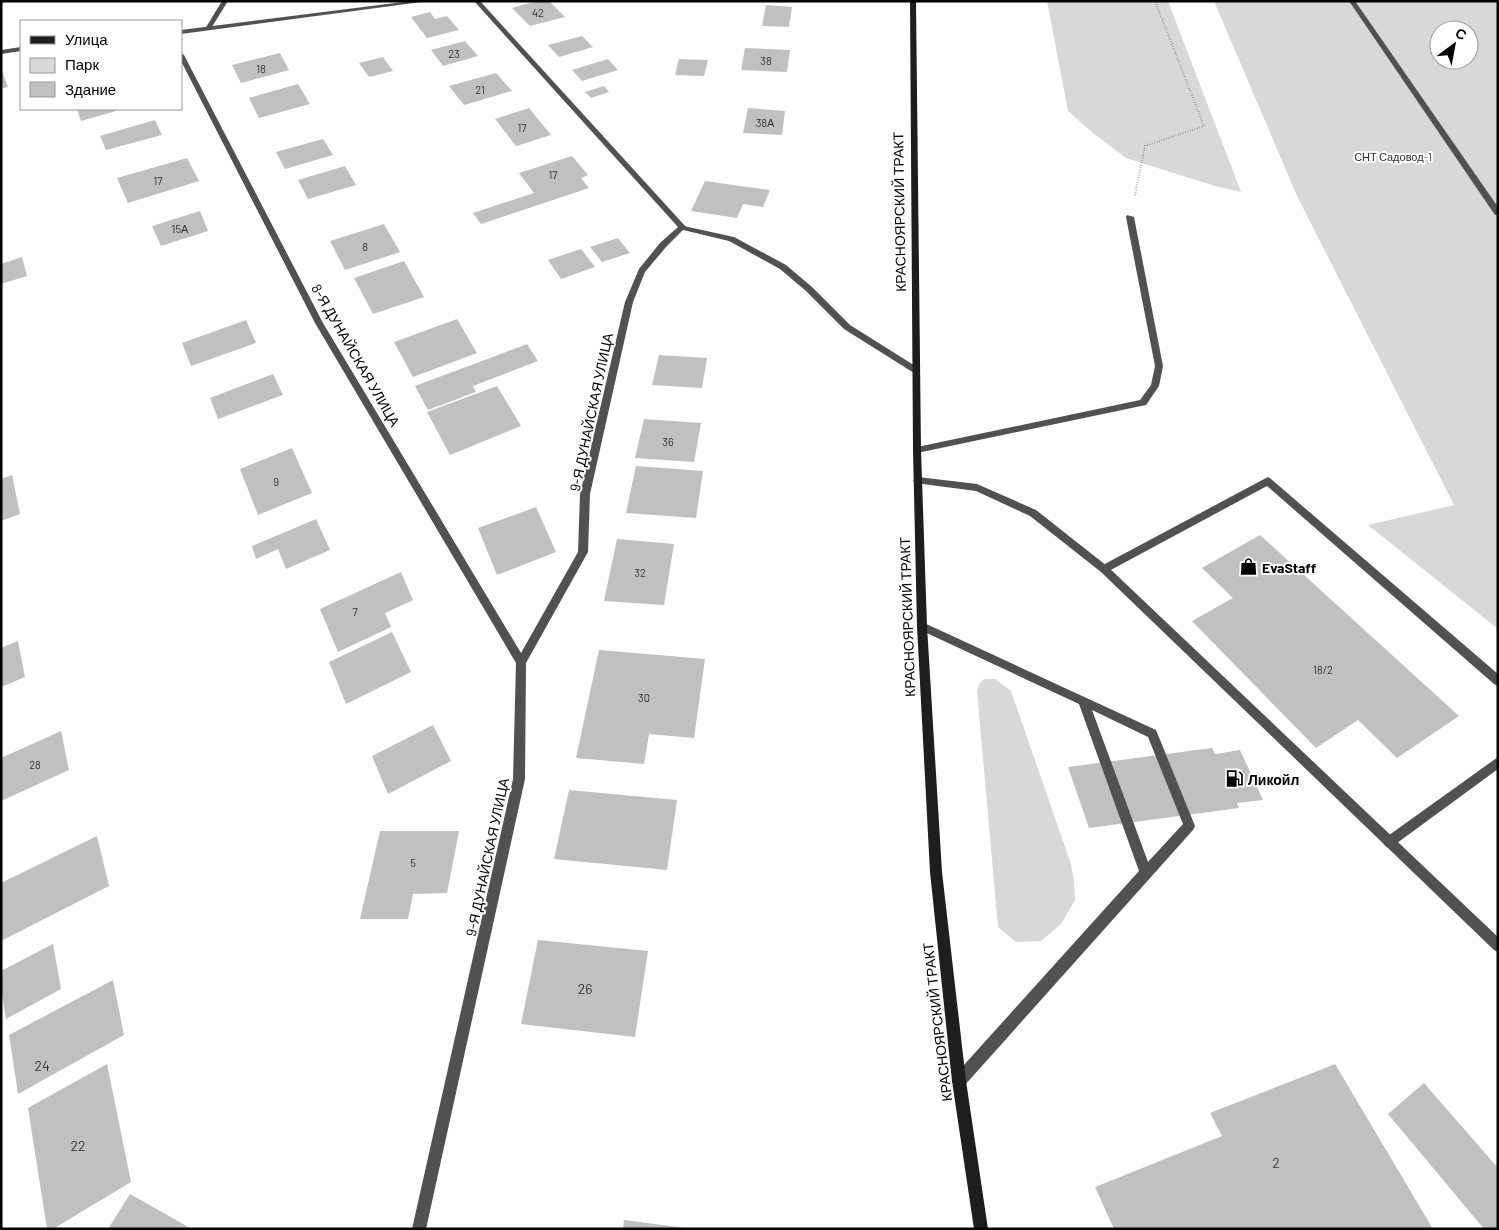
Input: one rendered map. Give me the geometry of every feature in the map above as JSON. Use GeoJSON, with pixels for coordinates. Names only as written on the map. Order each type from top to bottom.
{"type":"FeatureCollection","features":[{"type":"Feature","properties":{"kind":"main road","name":"КРАСНОЯРСКИЙ ТРАКТ"},"geometry":{"type":"LineString","coordinates":[[913,1],[917,450],[922,626],[936,872],[959,1081],[981,1229]]}},
{"type":"Feature","properties":{"kind":"street"},"geometry":{"type":"LineString","coordinates":[[208,29],[225,1]]}},
{"type":"Feature","properties":{"kind":"street"},"geometry":{"type":"LineString","coordinates":[[182,32],[426,1]]}},
{"type":"Feature","properties":{"kind":"street"},"geometry":{"type":"LineString","coordinates":[[477,1],[682,227],[731,239],[783,267],[809,288],[846,328],[917,371]]}},
{"type":"Feature","properties":{"kind":"street"},"geometry":{"type":"LineString","coordinates":[[1352,1],[1498,213]]}},
{"type":"Feature","properties":{"kind":"street"},"geometry":{"type":"LineString","coordinates":[[1,52],[20,49]]}},
{"type":"Feature","properties":{"kind":"street","name":"8-Я ДУНАЙСКАЯ УЛИЦА"},"geometry":{"type":"LineString","coordinates":[[182,57],[319,322],[521,662]]}},
{"type":"Feature","properties":{"kind":"street"},"geometry":{"type":"LineString","coordinates":[[917,450],[1142,403],[1155,386],[1159,366],[1130,218]]}},
{"type":"Feature","properties":{"kind":"street","name":"9-Я ДУНАЙСКАЯ УЛИЦА"},"geometry":{"type":"LineString","coordinates":[[419,1229],[519,779],[521,662],[583,552],[586,494],[629,302],[642,271],[663,245],[682,227]]}},
{"type":"Feature","properties":{"kind":"street"},"geometry":{"type":"LineString","coordinates":[[918,481],[977,488],[1033,513],[1104,569],[1498,946]]}},
{"type":"Feature","properties":{"kind":"street"},"geometry":{"type":"LineString","coordinates":[[1104,569],[1268,481],[1498,681]]}},
{"type":"Feature","properties":{"kind":"street"},"geometry":{"type":"LineString","coordinates":[[922,626],[1152,734],[1189,826],[959,1081]]}},
{"type":"Feature","properties":{"kind":"street"},"geometry":{"type":"LineString","coordinates":[[1083,701],[1146,873]]}},
{"type":"Feature","properties":{"kind":"street"},"geometry":{"type":"LineString","coordinates":[[1389,842],[1498,762]]}},
{"type":"Feature","properties":{"kind":"path"},"geometry":{"type":"LineString","coordinates":[[1130,218],[1145,146],[1204,126],[1155,1]]}},
{"type":"Feature","properties":{"kind":"green space"},"geometry":{"type":"Polygon","coordinates":[[[1047,1],[1168,1],[1241,192],[1215,186],[1126,158],[1068,111],[1047,1]]]}},
{"type":"Feature","properties":{"kind":"green space","name":"СНТ Садовод-1"},"geometry":{"type":"Polygon","coordinates":[[[1214,1],[1498,1],[1498,629],[1368,525],[1454,505],[1297,196],[1214,1]]]}},
{"type":"Feature","properties":{"kind":"green space"},"geometry":{"type":"Polygon","coordinates":[[[984,679],[995,679],[1011,691],[1071,864],[1075,900],[1061,924],[1041,941],[1016,942],[998,927],[977,691],[979,684],[984,679]]]}},
{"type":"Feature","properties":{"kind":"building"},"geometry":{"type":"Polygon","coordinates":[[[536,1],[549,1],[565,17],[530,26],[512,8],[536,1]]]}},
{"type":"Feature","properties":{"kind":"building"},"geometry":{"type":"Polygon","coordinates":[[[766,5],[792,7],[789,27],[762,26],[766,5]]]}},
{"type":"Feature","properties":{"kind":"building"},"geometry":{"type":"Polygon","coordinates":[[[430,12],[435,19],[447,16],[459,30],[427,38],[411,17],[430,12]]]}},
{"type":"Feature","properties":{"kind":"building"},"geometry":{"type":"Polygon","coordinates":[[[582,36],[593,47],[559,57],[548,45],[582,36]]]}},
{"type":"Feature","properties":{"kind":"building"},"geometry":{"type":"Polygon","coordinates":[[[465,41],[478,56],[443,66],[431,50],[465,41]]]}},
{"type":"Feature","properties":{"kind":"building"},"geometry":{"type":"Polygon","coordinates":[[[745,48],[790,50],[787,72],[741,70],[745,48]]]}},
{"type":"Feature","properties":{"kind":"building"},"geometry":{"type":"Polygon","coordinates":[[[280,53],[289,70],[241,83],[232,65],[280,53]]]}},
{"type":"Feature","properties":{"kind":"building"},"geometry":{"type":"Polygon","coordinates":[[[383,57],[393,71],[369,77],[359,63],[383,57]]]}},
{"type":"Feature","properties":{"kind":"building"},"geometry":{"type":"Polygon","coordinates":[[[608,59],[618,70],[582,81],[572,70],[608,59]]]}},
{"type":"Feature","properties":{"kind":"building"},"geometry":{"type":"Polygon","coordinates":[[[679,59],[708,60],[704,76],[675,75],[679,59]]]}},
{"type":"Feature","properties":{"kind":"building"},"geometry":{"type":"Polygon","coordinates":[[[1,68],[8,87],[1,89],[1,68]]]}},
{"type":"Feature","properties":{"kind":"building"},"geometry":{"type":"Polygon","coordinates":[[[496,73],[512,91],[464,105],[449,86],[496,73]]]}},
{"type":"Feature","properties":{"kind":"building"},"geometry":{"type":"Polygon","coordinates":[[[298,84],[310,104],[259,118],[249,98],[298,84]]]}},
{"type":"Feature","properties":{"kind":"building"},"geometry":{"type":"Polygon","coordinates":[[[604,86],[609,92],[591,98],[585,92],[604,86]]]}},
{"type":"Feature","properties":{"kind":"building"},"geometry":{"type":"Polygon","coordinates":[[[529,108],[551,135],[516,146],[495,119],[529,108]]]}},
{"type":"Feature","properties":{"kind":"building"},"geometry":{"type":"Polygon","coordinates":[[[748,108],[785,111],[782,135],[743,133],[748,108]]]}},
{"type":"Feature","properties":{"kind":"building"},"geometry":{"type":"Polygon","coordinates":[[[77,110],[120,110],[81,121],[77,110]]]}},
{"type":"Feature","properties":{"kind":"building"},"geometry":{"type":"Polygon","coordinates":[[[155,120],[162,135],[106,150],[100,136],[155,120]]]}},
{"type":"Feature","properties":{"kind":"building"},"geometry":{"type":"Polygon","coordinates":[[[323,139],[333,155],[285,169],[276,152],[323,139]]]}},
{"type":"Feature","properties":{"kind":"building"},"geometry":{"type":"Polygon","coordinates":[[[572,156],[588,175],[581,178],[589,188],[481,224],[473,213],[534,193],[519,173],[572,156]]]}},
{"type":"Feature","properties":{"kind":"building"},"geometry":{"type":"Polygon","coordinates":[[[187,158],[199,181],[128,203],[117,178],[187,158]]]}},
{"type":"Feature","properties":{"kind":"building"},"geometry":{"type":"Polygon","coordinates":[[[345,166],[356,185],[308,199],[298,180],[345,166]]]}},
{"type":"Feature","properties":{"kind":"building"},"geometry":{"type":"Polygon","coordinates":[[[705,181],[770,190],[763,207],[743,204],[737,218],[691,211],[705,181]]]}},
{"type":"Feature","properties":{"kind":"building"},"geometry":{"type":"Polygon","coordinates":[[[200,211],[208,231],[161,246],[152,226],[200,211]]]}},
{"type":"Feature","properties":{"kind":"building"},"geometry":{"type":"Polygon","coordinates":[[[384,224],[400,252],[345,270],[330,241],[384,224]]]}},
{"type":"Feature","properties":{"kind":"building"},"geometry":{"type":"Polygon","coordinates":[[[618,238],[630,253],[602,262],[590,247],[618,238]]]}},
{"type":"Feature","properties":{"kind":"building"},"geometry":{"type":"Polygon","coordinates":[[[581,249],[595,267],[561,279],[548,260],[581,249]]]}},
{"type":"Feature","properties":{"kind":"building"},"geometry":{"type":"Polygon","coordinates":[[[22,257],[27,276],[1,284],[1,264],[22,257]]]}},
{"type":"Feature","properties":{"kind":"building"},"geometry":{"type":"Polygon","coordinates":[[[404,261],[424,297],[373,314],[354,278],[404,261]]]}},
{"type":"Feature","properties":{"kind":"building"},"geometry":{"type":"Polygon","coordinates":[[[457,319],[477,353],[413,377],[394,342],[457,319]]]}},
{"type":"Feature","properties":{"kind":"building"},"geometry":{"type":"Polygon","coordinates":[[[246,320],[256,343],[191,366],[182,343],[246,320]]]}},
{"type":"Feature","properties":{"kind":"building"},"geometry":{"type":"Polygon","coordinates":[[[527,344],[538,361],[473,386],[476,392],[428,410],[415,386],[527,344]]]}},
{"type":"Feature","properties":{"kind":"building"},"geometry":{"type":"Polygon","coordinates":[[[659,355],[707,358],[702,388],[652,385],[659,355]]]}},
{"type":"Feature","properties":{"kind":"building"},"geometry":{"type":"Polygon","coordinates":[[[273,374],[283,395],[218,419],[210,398],[273,374]]]}},
{"type":"Feature","properties":{"kind":"building"},"geometry":{"type":"Polygon","coordinates":[[[497,386],[521,426],[450,455],[427,412],[497,386]]]}},
{"type":"Feature","properties":{"kind":"building"},"geometry":{"type":"Polygon","coordinates":[[[644,419],[701,423],[694,462],[635,458],[644,419]]]}},
{"type":"Feature","properties":{"kind":"building"},"geometry":{"type":"Polygon","coordinates":[[[292,448],[312,493],[258,515],[240,469],[292,448]]]}},
{"type":"Feature","properties":{"kind":"building"},"geometry":{"type":"Polygon","coordinates":[[[636,466],[703,471],[696,518],[626,513],[636,466]]]}},
{"type":"Feature","properties":{"kind":"building"},"geometry":{"type":"Polygon","coordinates":[[[12,475],[20,514],[1,521],[1,479],[12,475]]]}},
{"type":"Feature","properties":{"kind":"building"},"geometry":{"type":"Polygon","coordinates":[[[536,507],[556,552],[497,575],[478,528],[536,507]]]}},
{"type":"Feature","properties":{"kind":"building"},"geometry":{"type":"Polygon","coordinates":[[[316,519],[330,550],[286,569],[278,549],[256,559],[252,546],[316,519]]]}},
{"type":"Feature","properties":{"kind":"building"},"geometry":{"type":"Polygon","coordinates":[[[1260,535],[1459,716],[1397,758],[1358,720],[1316,748],[1192,621],[1233,598],[1202,568],[1260,535]]]}},
{"type":"Feature","properties":{"kind":"building"},"geometry":{"type":"Polygon","coordinates":[[[617,539],[674,544],[664,605],[604,601],[617,539]]]}},
{"type":"Feature","properties":{"kind":"building"},"geometry":{"type":"Polygon","coordinates":[[[401,572],[413,600],[385,613],[391,627],[338,652],[320,609],[401,572]]]}},
{"type":"Feature","properties":{"kind":"building"},"geometry":{"type":"Polygon","coordinates":[[[392,632],[411,672],[346,704],[329,662],[392,632]]]}},
{"type":"Feature","properties":{"kind":"building"},"geometry":{"type":"Polygon","coordinates":[[[18,641],[25,677],[1,687],[1,648],[18,641]]]}},
{"type":"Feature","properties":{"kind":"building"},"geometry":{"type":"Polygon","coordinates":[[[599,650],[705,659],[694,738],[649,734],[644,764],[576,758],[599,650]]]}},
{"type":"Feature","properties":{"kind":"building"},"geometry":{"type":"Polygon","coordinates":[[[433,725],[451,761],[388,794],[372,756],[433,725]]]}},
{"type":"Feature","properties":{"kind":"building"},"geometry":{"type":"Polygon","coordinates":[[[61,731],[69,770],[1,801],[1,758],[61,731]]]}},
{"type":"Feature","properties":{"kind":"building"},"geometry":{"type":"Polygon","coordinates":[[[1212,748],[1215,754],[1240,750],[1263,800],[1237,803],[1239,808],[1089,828],[1068,767],[1212,748]]]}},
{"type":"Feature","properties":{"kind":"building"},"geometry":{"type":"Polygon","coordinates":[[[569,790],[677,800],[667,870],[554,859],[569,790]]]}},
{"type":"Feature","properties":{"kind":"building"},"geometry":{"type":"Polygon","coordinates":[[[380,831],[459,831],[447,893],[413,894],[408,919],[360,919],[380,831]]]}},
{"type":"Feature","properties":{"kind":"building"},"geometry":{"type":"Polygon","coordinates":[[[97,836],[109,886],[1,941],[1,883],[97,836]]]}},
{"type":"Feature","properties":{"kind":"building"},"geometry":{"type":"Polygon","coordinates":[[[538,940],[648,951],[635,1037],[521,1024],[538,940]]]}},
{"type":"Feature","properties":{"kind":"building"},"geometry":{"type":"Polygon","coordinates":[[[53,944],[61,989],[6,1019],[1,988],[1,971],[53,944]]]}},
{"type":"Feature","properties":{"kind":"building"},"geometry":{"type":"Polygon","coordinates":[[[113,980],[124,1035],[18,1094],[9,1035],[113,980]]]}},
{"type":"Feature","properties":{"kind":"building"},"geometry":{"type":"Polygon","coordinates":[[[107,1064],[131,1182],[53,1229],[47,1229],[28,1108],[107,1064]]]}},
{"type":"Feature","properties":{"kind":"building"},"geometry":{"type":"Polygon","coordinates":[[[1335,1064],[1433,1229],[1114,1229],[1095,1187],[1222,1136],[1210,1113],[1335,1064]]]}},
{"type":"Feature","properties":{"kind":"building"},"geometry":{"type":"Polygon","coordinates":[[[1424,1083],[1498,1168],[1498,1229],[1484,1229],[1388,1114],[1424,1083]]]}},
{"type":"Feature","properties":{"kind":"building"},"geometry":{"type":"Polygon","coordinates":[[[130,1194],[192,1229],[108,1229],[130,1194]]]}},
{"type":"Feature","properties":{"kind":"building"},"geometry":{"type":"Polygon","coordinates":[[[624,1220],[686,1228],[686,1229],[623,1229],[624,1220]]]}},
{"type":"Feature","properties":{"kind":"place","name":"EvaStaff"},"geometry":{"type":"Point","coordinates":[1248,567]}},
{"type":"Feature","properties":{"kind":"place","name":"Ликойл"},"geometry":{"type":"Point","coordinates":[1234,779]}}]}
